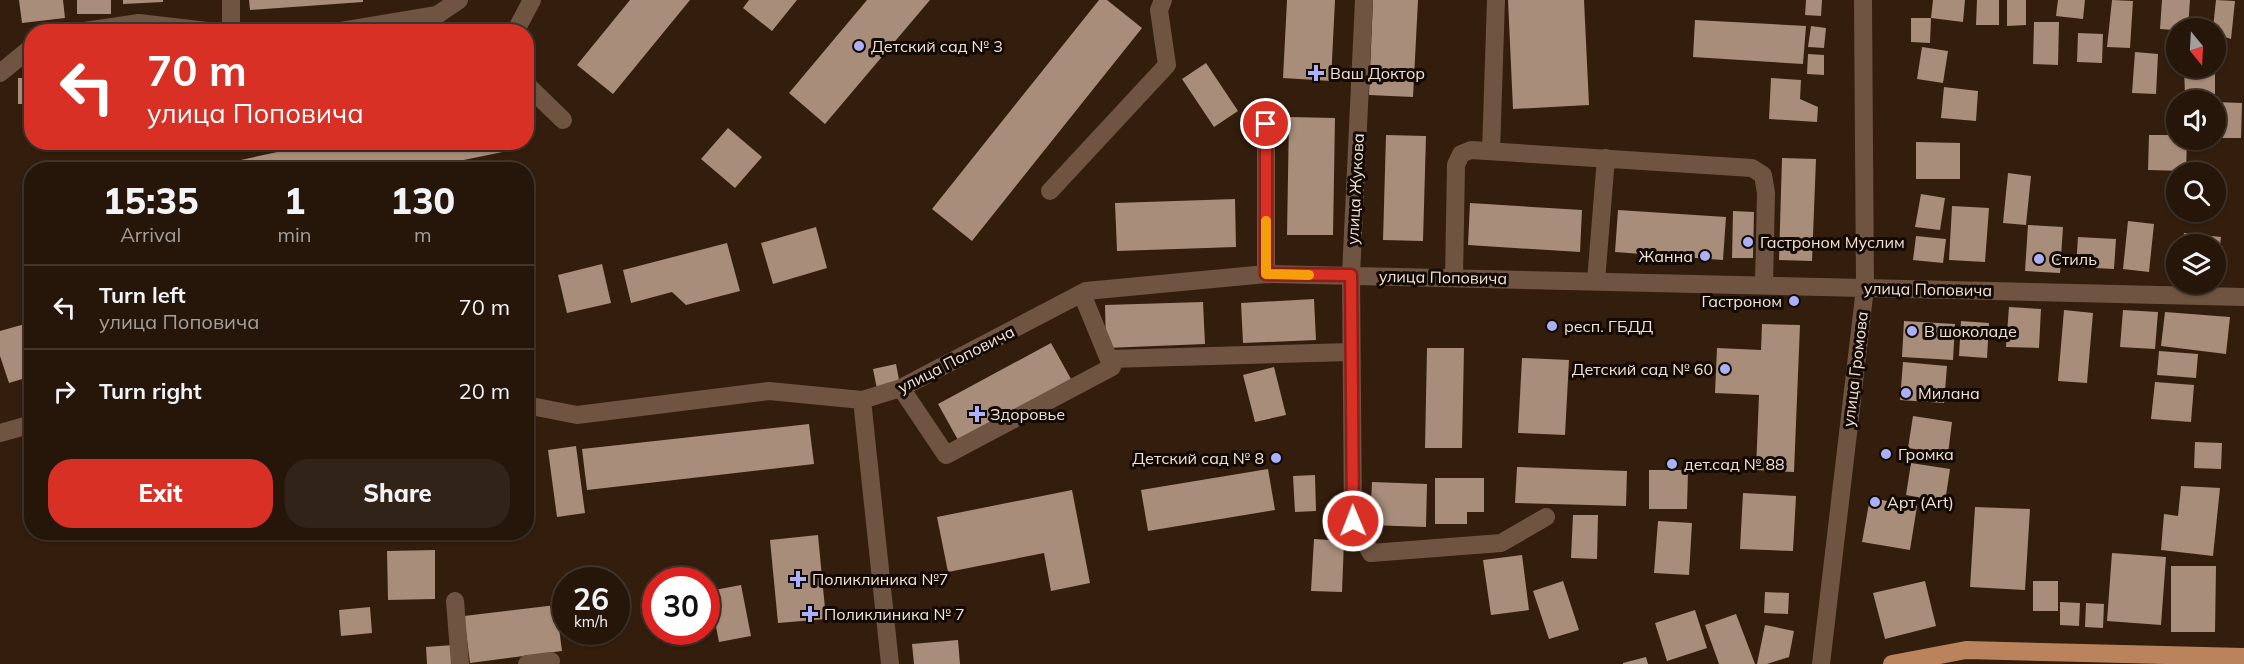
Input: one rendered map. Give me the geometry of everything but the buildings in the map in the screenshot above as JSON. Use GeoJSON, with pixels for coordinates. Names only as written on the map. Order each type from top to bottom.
{"type":"FeatureCollection","features":[{"type":"Feature","properties":{"kind":"main road"},"geometry":{"type":"LineString","coordinates":[[1892,664],[1966,650],[2244,657]]}},
{"type":"Feature","properties":{"kind":"street"},"geometry":{"type":"LineString","coordinates":[[231,0],[231,24]]}},
{"type":"Feature","properties":{"kind":"street"},"geometry":{"type":"LineString","coordinates":[[382,24],[437,15],[459,0]]}},
{"type":"Feature","properties":{"kind":"street"},"geometry":{"type":"LineString","coordinates":[[519,24],[532,0]]}},
{"type":"Feature","properties":{"kind":"street"},"geometry":{"type":"LineString","coordinates":[[1050,191],[1167,65],[1159,10],[1163,0]]}},
{"type":"Feature","properties":{"kind":"street","name":"улица Жукова"},"geometry":{"type":"LineString","coordinates":[[1364,0],[1351,275],[1353,521],[1371,553],[1501,543],[1546,517]]}},
{"type":"Feature","properties":{"kind":"street"},"geometry":{"type":"LineString","coordinates":[[1491,151],[1496,0]]}},
{"type":"Feature","properties":{"kind":"street","name":"улица Громова"},"geometry":{"type":"LineString","coordinates":[[1821,664],[1865,288],[1863,0]]}},
{"type":"Feature","properties":{"kind":"street"},"geometry":{"type":"LineString","coordinates":[[132,24],[148,24]]}},
{"type":"Feature","properties":{"kind":"street"},"geometry":{"type":"LineString","coordinates":[[0,73],[24,54]]}},
{"type":"Feature","properties":{"kind":"street"},"geometry":{"type":"LineString","coordinates":[[534,92],[563,120]]}},
{"type":"Feature","properties":{"kind":"street"},"geometry":{"type":"LineString","coordinates":[[1266,124],[1266,274]]}},
{"type":"Feature","properties":{"kind":"street"},"geometry":{"type":"LineString","coordinates":[[1454,278],[1456,165],[1461,154],[1472,150],[1752,168],[1763,175],[1766,193],[1764,285]]}},
{"type":"Feature","properties":{"kind":"street"},"geometry":{"type":"LineString","coordinates":[[1596,281],[1606,158]]}},
{"type":"Feature","properties":{"kind":"street","name":"улица Поповича"},"geometry":{"type":"LineString","coordinates":[[534,407],[577,415],[769,391],[862,400],[901,388],[1086,291],[1266,274],[2244,297]]}},
{"type":"Feature","properties":{"kind":"street"},"geometry":{"type":"LineString","coordinates":[[901,388],[946,455],[1112,368],[1082,294]]}},
{"type":"Feature","properties":{"kind":"street"},"geometry":{"type":"LineString","coordinates":[[1109,359],[1352,352]]}},
{"type":"Feature","properties":{"kind":"street"},"geometry":{"type":"LineString","coordinates":[[862,400],[890,664]]}},
{"type":"Feature","properties":{"kind":"street"},"geometry":{"type":"LineString","coordinates":[[0,433],[24,426]]}},
{"type":"Feature","properties":{"kind":"street"},"geometry":{"type":"LineString","coordinates":[[455,601],[460,664]]}},
{"type":"Feature","properties":{"kind":"street"},"geometry":{"type":"LineString","coordinates":[[527,664],[551,662]]}},
{"type":"Feature","properties":{"kind":"slow traffic"},"geometry":{"type":"LineString","coordinates":[[1266,221],[1266,274],[1309,275]]}},
{"type":"Feature","properties":{"kind":"place","name":"Детский сад № 3"},"geometry":{"type":"Point","coordinates":[859,46]}},
{"type":"Feature","properties":{"kind":"place","name":"Ваш Доктор"},"geometry":{"type":"Point","coordinates":[1316,73]}},
{"type":"Feature","properties":{"kind":"place","name":"Гастроном Муслим"},"geometry":{"type":"Point","coordinates":[1748,242]}},
{"type":"Feature","properties":{"kind":"place","name":"Жанна"},"geometry":{"type":"Point","coordinates":[1705,256]}},
{"type":"Feature","properties":{"kind":"place","name":"Стиль"},"geometry":{"type":"Point","coordinates":[2039,259]}},
{"type":"Feature","properties":{"kind":"place","name":"Гастроном"},"geometry":{"type":"Point","coordinates":[1794,301]}},
{"type":"Feature","properties":{"kind":"place","name":"респ. ГБДД"},"geometry":{"type":"Point","coordinates":[1552,326]}},
{"type":"Feature","properties":{"kind":"place","name":"В шоколаде"},"geometry":{"type":"Point","coordinates":[1912,331]}},
{"type":"Feature","properties":{"kind":"place","name":"Детский сад № 60"},"geometry":{"type":"Point","coordinates":[1725,369]}},
{"type":"Feature","properties":{"kind":"place","name":"Милана"},"geometry":{"type":"Point","coordinates":[1906,393]}},
{"type":"Feature","properties":{"kind":"place","name":"Здоровье"},"geometry":{"type":"Point","coordinates":[977,414]}},
{"type":"Feature","properties":{"kind":"place","name":"Громка"},"geometry":{"type":"Point","coordinates":[1886,454]}},
{"type":"Feature","properties":{"kind":"place","name":"Детский сад № 8"},"geometry":{"type":"Point","coordinates":[1276,458]}},
{"type":"Feature","properties":{"kind":"place","name":"дет.сад № 88"},"geometry":{"type":"Point","coordinates":[1672,464]}},
{"type":"Feature","properties":{"kind":"place","name":"Арт (Art)"},"geometry":{"type":"Point","coordinates":[1875,502]}},
{"type":"Feature","properties":{"kind":"place","name":"Поликлиника №7"},"geometry":{"type":"Point","coordinates":[798,579]}},
{"type":"Feature","properties":{"kind":"place","name":"Поликлиника № 7"},"geometry":{"type":"Point","coordinates":[810,614]}},
{"type":"Feature","properties":{"kind":"route"},"geometry":{"type":"LineString","coordinates":[[1266,124],[1266,274],[1351,275],[1353,521]]}}]}
